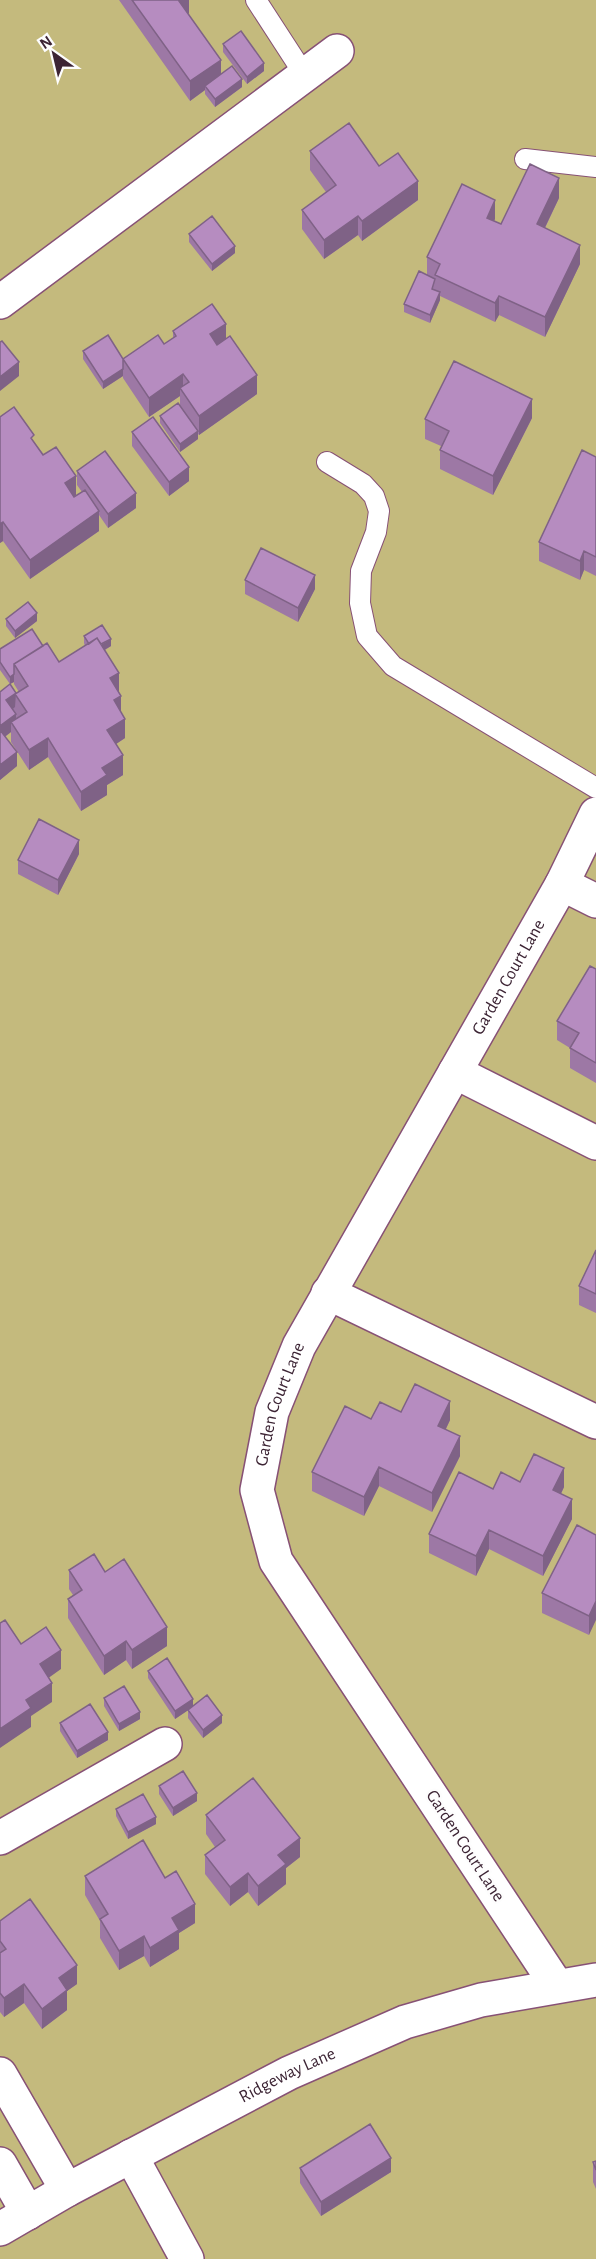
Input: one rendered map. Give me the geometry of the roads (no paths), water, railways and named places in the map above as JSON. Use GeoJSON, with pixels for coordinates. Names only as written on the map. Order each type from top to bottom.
{"type":"FeatureCollection","features":[{"type":"Feature","properties":{"kind":"street"},"geometry":{"type":"LineString","coordinates":[[0,302],[304,74],[338,51]]}},
{"type":"Feature","properties":{"kind":"street","name":"Garden Court Lane"},"geometry":{"type":"LineString","coordinates":[[557,1986],[276,1561],[256,1490],[272,1412],[299,1346],[562,884],[596,814]]}},
{"type":"Feature","properties":{"kind":"street"},"geometry":{"type":"LineString","coordinates":[[562,884],[596,901]]}},
{"type":"Feature","properties":{"kind":"street"},"geometry":{"type":"LineString","coordinates":[[455,1072],[596,1143]]}},
{"type":"Feature","properties":{"kind":"street"},"geometry":{"type":"LineString","coordinates":[[328,1293],[596,1422]]}},
{"type":"Feature","properties":{"kind":"street"},"geometry":{"type":"LineString","coordinates":[[0,1838],[165,1744]]}},
{"type":"Feature","properties":{"kind":"street","name":"Ridgeway Lane"},"geometry":{"type":"LineString","coordinates":[[14,2221],[67,2190],[289,2073],[405,2022],[481,2000],[596,1980]]}},
{"type":"Feature","properties":{"kind":"street"},"geometry":{"type":"LineString","coordinates":[[0,2074],[67,2190]]}},
{"type":"Feature","properties":{"kind":"street"},"geometry":{"type":"LineString","coordinates":[[131,2156],[187,2259]]}},
{"type":"Feature","properties":{"kind":"street"},"geometry":{"type":"LineString","coordinates":[[0,2164],[14,2221]]}},
{"type":"Feature","properties":{"kind":"lane"},"geometry":{"type":"LineString","coordinates":[[256,0],[304,74]]}},
{"type":"Feature","properties":{"kind":"lane"},"geometry":{"type":"LineString","coordinates":[[525,159],[596,166]]}},
{"type":"Feature","properties":{"kind":"lane"},"geometry":{"type":"LineString","coordinates":[[327,462],[363,483],[374,496],[379,511],[376,532],[361,571],[360,603],[367,636],[393,666],[596,788]]}}]}
